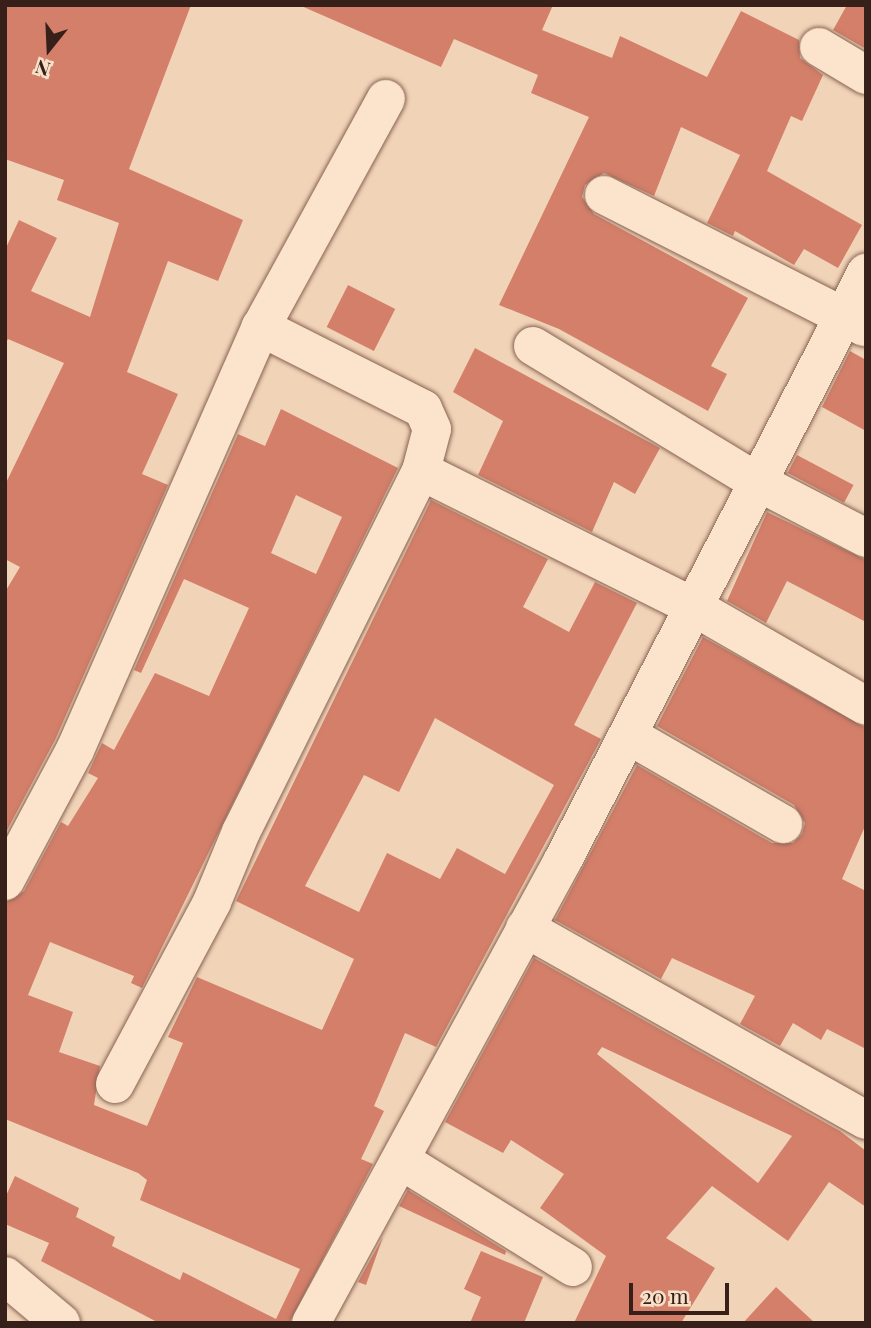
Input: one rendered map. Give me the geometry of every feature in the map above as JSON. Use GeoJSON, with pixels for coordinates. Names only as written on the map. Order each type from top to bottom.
{"type":"FeatureCollection","features":[{"type":"Feature","properties":{"kind":"street"},"geometry":{"type":"LineString","coordinates":[[819,47],[866,75]]}},
{"type":"Feature","properties":{"kind":"street"},"geometry":{"type":"LineString","coordinates":[[5,881],[75,750],[261,327],[386,99]]}},
{"type":"Feature","properties":{"kind":"street"},"geometry":{"type":"LineString","coordinates":[[604,195],[854,321]]}},
{"type":"Feature","properties":{"kind":"street"},"geometry":{"type":"LineString","coordinates":[[312,1323],[402,1161],[628,735],[694,607],[754,480],[854,321],[866,273]]}},
{"type":"Feature","properties":{"kind":"street"},"geometry":{"type":"LineString","coordinates":[[115,1084],[212,902],[421,471],[432,429],[422,409],[261,327]]}},
{"type":"Feature","properties":{"kind":"street"},"geometry":{"type":"LineString","coordinates":[[533,346],[754,480],[866,538]]}},
{"type":"Feature","properties":{"kind":"street"},"geometry":{"type":"LineString","coordinates":[[421,471],[694,607],[866,706]]}},
{"type":"Feature","properties":{"kind":"street"},"geometry":{"type":"LineString","coordinates":[[628,735],[783,824]]}},
{"type":"Feature","properties":{"kind":"street"},"geometry":{"type":"LineString","coordinates":[[525,928],[866,1120]]}},
{"type":"Feature","properties":{"kind":"street"},"geometry":{"type":"LineString","coordinates":[[402,1161],[573,1267]]}},
{"type":"Feature","properties":{"kind":"street"},"geometry":{"type":"LineString","coordinates":[[5,1276],[61,1323]]}},
{"type":"Feature","properties":{"kind":"building"},"geometry":{"type":"Polygon","coordinates":[[[5,5],[191,5],[129,169],[243,220],[218,281],[168,261],[127,372],[178,394],[142,474],[168,485],[55,740],[5,834],[5,592],[20,567],[5,559],[5,485],[64,363],[8,339],[5,344],[5,250],[19,220],[57,238],[31,291],[90,317],[119,223],[57,200],[64,180],[5,159],[5,5]]]}},
{"type":"Feature","properties":{"kind":"building"},"geometry":{"type":"Polygon","coordinates":[[[299,5],[553,5],[542,30],[612,58],[620,36],[707,77],[741,11],[799,40],[800,58],[823,75],[802,121],[791,116],[767,171],[862,225],[838,268],[804,249],[794,265],[735,231],[733,236],[707,223],[740,155],[681,127],[654,196],[604,173],[585,185],[582,197],[594,214],[748,298],[711,366],[727,374],[708,411],[559,329],[499,305],[589,117],[531,93],[538,75],[454,39],[441,67],[299,5]]]}},
{"type":"Feature","properties":{"kind":"building"},"geometry":{"type":"Polygon","coordinates":[[[847,5],[866,5],[866,49],[833,30],[847,5]]]}},
{"type":"Feature","properties":{"kind":"building"},"geometry":{"type":"Polygon","coordinates":[[[348,285],[395,309],[374,351],[327,327],[348,285]]]}},
{"type":"Feature","properties":{"kind":"building"},"geometry":{"type":"Polygon","coordinates":[[[475,348],[660,448],[635,494],[614,482],[592,532],[478,475],[503,421],[453,392],[475,348]]]}},
{"type":"Feature","properties":{"kind":"building"},"geometry":{"type":"Polygon","coordinates":[[[850,351],[866,360],[866,431],[822,407],[850,351]]]}},
{"type":"Feature","properties":{"kind":"building"},"geometry":{"type":"Polygon","coordinates":[[[281,409],[398,468],[142,988],[131,983],[134,976],[50,942],[28,995],[73,1012],[59,1052],[100,1066],[94,1105],[147,1126],[183,1043],[168,1037],[197,977],[322,1030],[354,959],[236,901],[431,500],[548,559],[523,607],[569,632],[595,582],[637,603],[574,725],[601,739],[436,1047],[405,1033],[374,1106],[384,1111],[361,1159],[373,1164],[289,1323],[159,1323],[41,1261],[49,1243],[5,1224],[5,1198],[15,1176],[79,1208],[76,1217],[115,1237],[112,1246],[180,1280],[183,1272],[276,1319],[300,1269],[140,1200],[147,1180],[138,1173],[5,1119],[5,903],[24,891],[61,822],[68,826],[98,778],[88,773],[102,743],[114,750],[155,673],[209,696],[249,608],[184,579],[141,673],[134,670],[238,434],[265,446],[281,409]],[[296,495],[271,553],[316,574],[342,517],[296,495]],[[435,718],[399,792],[364,775],[305,886],[359,912],[387,853],[440,879],[457,848],[505,874],[554,785],[435,718]]]}},
{"type":"Feature","properties":{"kind":"building"},"geometry":{"type":"Polygon","coordinates":[[[797,455],[854,485],[844,503],[788,473],[797,455]]]}},
{"type":"Feature","properties":{"kind":"building"},"geometry":{"type":"Polygon","coordinates":[[[767,512],[866,560],[866,622],[787,581],[766,623],[727,601],[767,512]]]}},
{"type":"Feature","properties":{"kind":"building"},"geometry":{"type":"Polygon","coordinates":[[[703,637],[866,728],[866,824],[842,879],[866,891],[866,1049],[827,1029],[821,1040],[793,1023],[780,1046],[740,1024],[755,996],[672,958],[661,979],[555,920],[637,765],[772,843],[793,843],[802,834],[805,823],[794,805],[657,726],[703,637]]]}},
{"type":"Feature","properties":{"kind":"building"},"geometry":{"type":"Polygon","coordinates":[[[534,958],[840,1131],[866,1151],[866,1207],[829,1182],[788,1241],[712,1186],[666,1238],[715,1268],[681,1323],[574,1323],[606,1256],[540,1208],[564,1174],[511,1140],[503,1153],[445,1122],[534,958]],[[602,1047],[597,1054],[758,1183],[792,1136],[602,1047]]]}},
{"type":"Feature","properties":{"kind":"building"},"geometry":{"type":"Polygon","coordinates":[[[408,1190],[506,1251],[505,1255],[399,1206],[408,1190]]]}},
{"type":"Feature","properties":{"kind":"building"},"geometry":{"type":"Polygon","coordinates":[[[383,1237],[366,1285],[358,1282],[383,1237]]]}},
{"type":"Feature","properties":{"kind":"building"},"geometry":{"type":"Polygon","coordinates":[[[481,1251],[543,1277],[524,1323],[470,1323],[481,1297],[464,1289],[481,1251]]]}},
{"type":"Feature","properties":{"kind":"building"},"geometry":{"type":"Polygon","coordinates":[[[776,1287],[815,1323],[743,1323],[776,1287]]]}}]}
